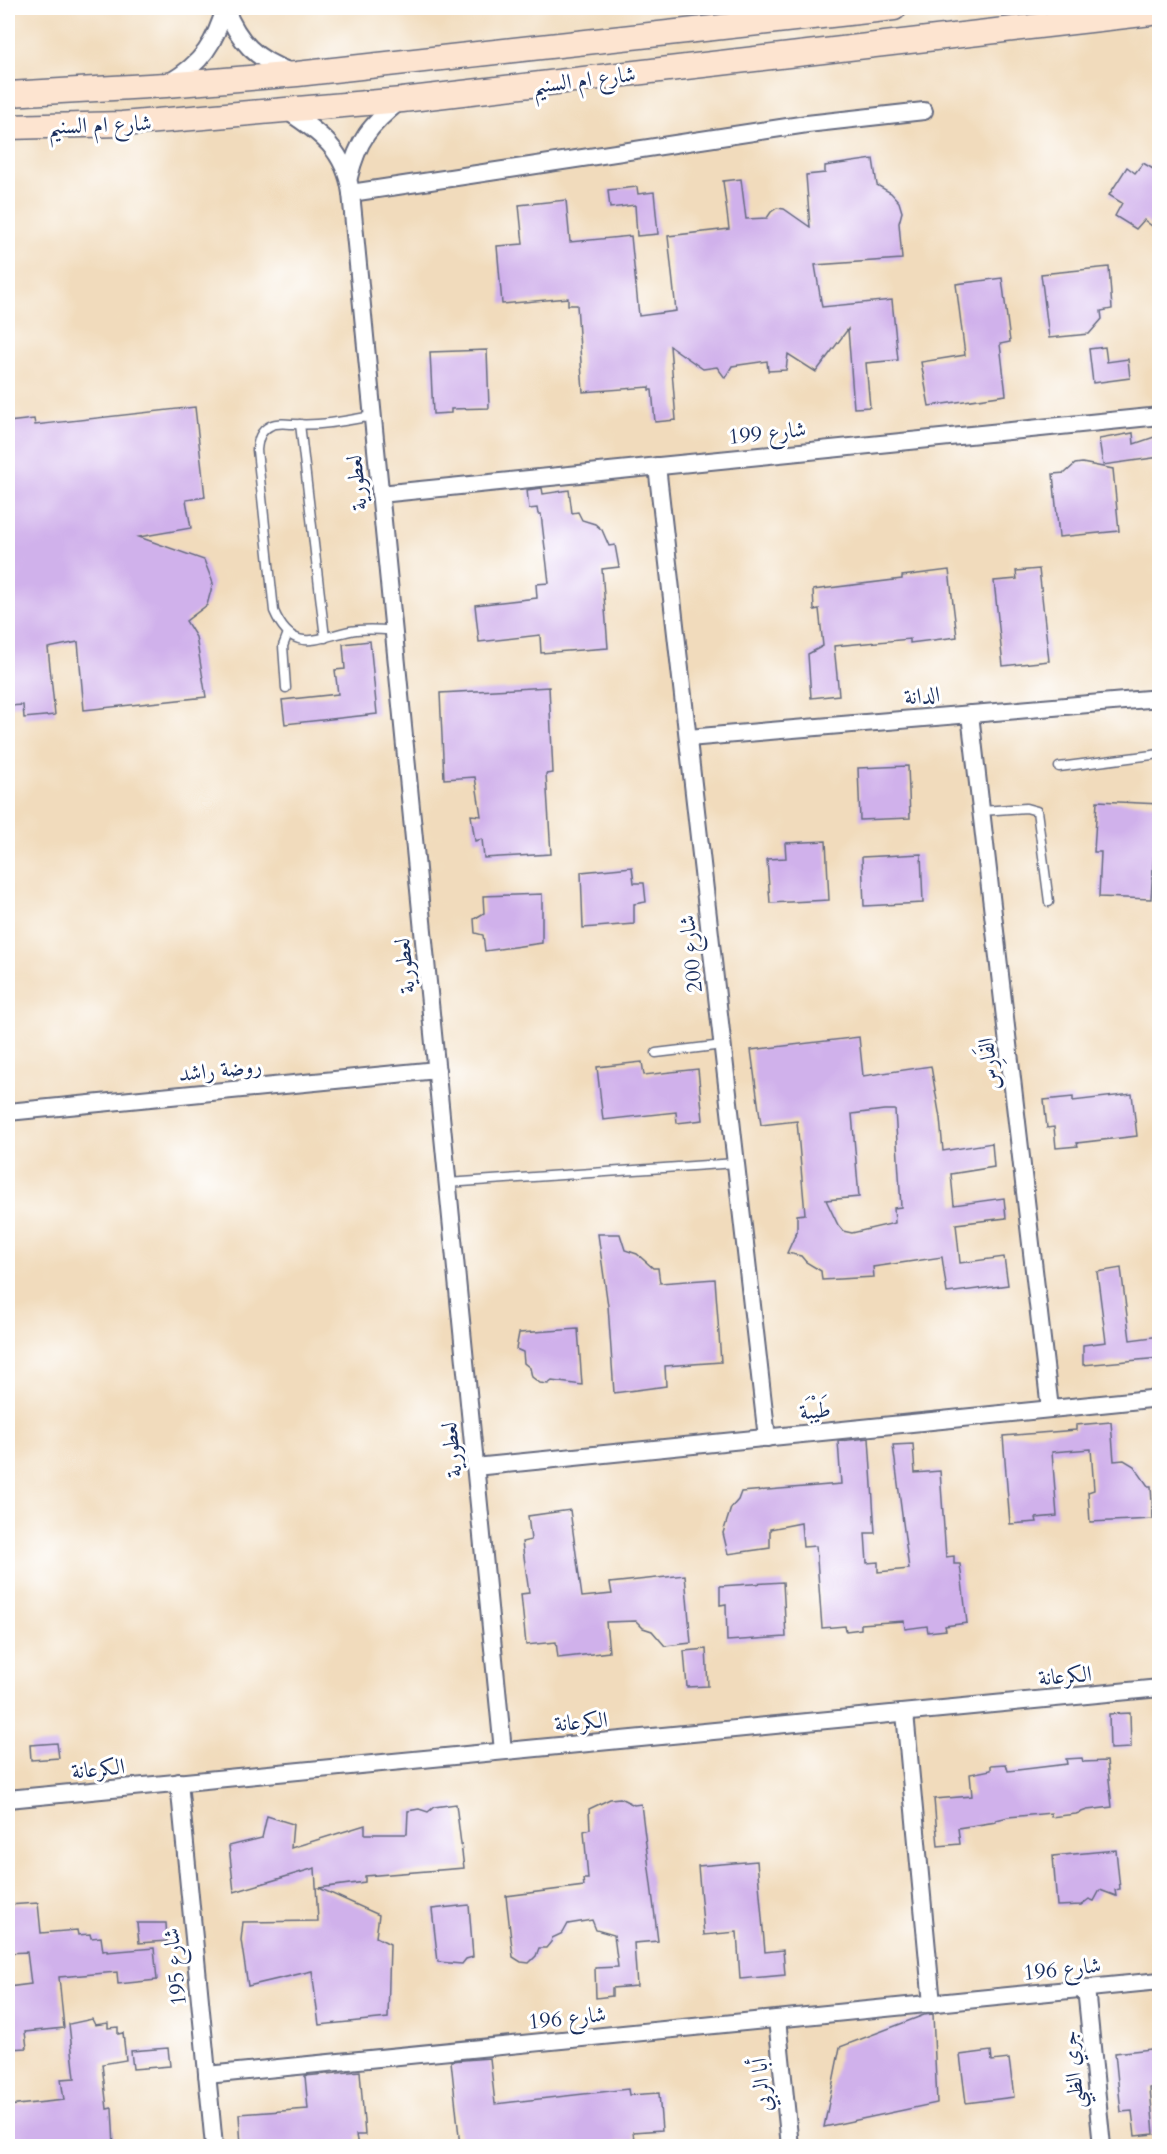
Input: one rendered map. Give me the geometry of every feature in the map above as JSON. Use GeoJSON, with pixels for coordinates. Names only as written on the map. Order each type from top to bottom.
{"type":"FeatureCollection","features":[{"type":"Feature","properties":{"kind":"main road","name":"شارع ام السنيم"},"geometry":{"type":"LineString","coordinates":[[8,94],[166,85],[297,74],[894,8]]}},
{"type":"Feature","properties":{"kind":"main road","name":"شارع ام السنيم"},"geometry":{"type":"LineString","coordinates":[[8,127],[122,124],[286,111],[1160,12]]}},
{"type":"Feature","properties":{"kind":"street"},"geometry":{"type":"LineString","coordinates":[[225,8],[236,33],[254,53],[276,67],[297,74]]}},
{"type":"Feature","properties":{"kind":"street"},"geometry":{"type":"LineString","coordinates":[[166,85],[187,72],[205,54],[218,32],[225,8]]}},
{"type":"Feature","properties":{"kind":"street","name":"لعطورية"},"geometry":{"type":"LineString","coordinates":[[402,99],[368,131],[355,153],[350,185],[503,1751]]}},
{"type":"Feature","properties":{"kind":"street","name":"لعطورية"},"geometry":{"type":"LineString","coordinates":[[286,111],[324,137],[339,156],[350,185]]}},
{"type":"Feature","properties":{"kind":"street"},"geometry":{"type":"LineString","coordinates":[[350,185],[924,111]]}},
{"type":"Feature","properties":{"kind":"street","name":"شارع 199"},"geometry":{"type":"LineString","coordinates":[[380,494],[1160,416]]}},
{"type":"Feature","properties":{"kind":"street","name":"شارع 200"},"geometry":{"type":"LineString","coordinates":[[657,466],[767,1438]]}},
{"type":"Feature","properties":{"kind":"street","name":"الدانة"},"geometry":{"type":"LineString","coordinates":[[688,738],[1160,698]]}},
{"type":"Feature","properties":{"kind":"street","name":"الفَارِس"},"geometry":{"type":"LineString","coordinates":[[970,714],[1050,1409]]}},
{"type":"Feature","properties":{"kind":"street","name":"روضة راشد"},"geometry":{"type":"LineString","coordinates":[[8,1112],[436,1071]]}},
{"type":"Feature","properties":{"kind":"street","name":"طَيْبَة"},"geometry":{"type":"LineString","coordinates":[[475,1467],[1160,1398]]}},
{"type":"Feature","properties":{"kind":"street","name":"الكرعانة"},"geometry":{"type":"LineString","coordinates":[[8,1799],[1160,1688]]}},
{"type":"Feature","properties":{"kind":"street"},"geometry":{"type":"LineString","coordinates":[[905,1713],[932,2004]]}},
{"type":"Feature","properties":{"kind":"street","name":"شارع 195"},"geometry":{"type":"LineString","coordinates":[[178,1782],[214,2146]]}},
{"type":"Feature","properties":{"kind":"street","name":"شارع 196"},"geometry":{"type":"LineString","coordinates":[[207,2075],[1160,1981]]}},
{"type":"Feature","properties":{"kind":"street","name":"جري الظبي"},"geometry":{"type":"LineString","coordinates":[[1086,1989],[1102,2146]]}},
{"type":"Feature","properties":{"kind":"street","name":"أبا الربي"},"geometry":{"type":"LineString","coordinates":[[777,2019],[790,2146]]}},
{"type":"Feature","properties":{"kind":"lane"},"geometry":{"type":"LineString","coordinates":[[372,416],[326,425],[277,423],[268,426],[258,441],[257,450],[274,611],[279,624],[288,633],[300,639],[313,641],[361,629],[393,630]]}},
{"type":"Feature","properties":{"kind":"lane"},"geometry":{"type":"LineString","coordinates":[[300,424],[325,638]]}},
{"type":"Feature","properties":{"kind":"lane"},"geometry":{"type":"LineString","coordinates":[[286,688],[284,646],[288,633]]}},
{"type":"Feature","properties":{"kind":"lane"},"geometry":{"type":"LineString","coordinates":[[1059,767],[1160,754]]}},
{"type":"Feature","properties":{"kind":"lane"},"geometry":{"type":"LineString","coordinates":[[981,811],[1026,808],[1037,811],[1049,903]]}},
{"type":"Feature","properties":{"kind":"lane"},"geometry":{"type":"LineString","coordinates":[[656,1053],[723,1045]]}},
{"type":"Feature","properties":{"kind":"lane"},"geometry":{"type":"LineString","coordinates":[[447,1183],[736,1163]]}},
{"type":"Feature","properties":{"kind":"building"},"geometry":{"type":"Polygon","coordinates":[[[873,159],[877,185],[891,193],[899,202],[902,212],[899,223],[902,259],[815,265],[822,307],[892,300],[898,360],[866,363],[870,407],[854,408],[848,329],[816,372],[788,354],[786,370],[768,371],[767,361],[732,366],[725,378],[717,367],[703,369],[670,346],[676,420],[655,422],[652,390],[649,390],[649,387],[583,392],[577,305],[568,305],[568,298],[502,304],[497,246],[523,244],[519,205],[566,200],[570,242],[631,236],[639,316],[676,311],[668,236],[729,229],[723,181],[741,179],[746,219],[767,218],[777,208],[784,209],[810,227],[806,175],[825,173],[825,166],[873,159]]]}},
{"type":"Feature","properties":{"kind":"building"},"geometry":{"type":"Polygon","coordinates":[[[1143,163],[1160,173],[1160,219],[1152,226],[1144,220],[1136,229],[1115,216],[1122,203],[1109,195],[1127,167],[1135,173],[1143,163]]]}},
{"type":"Feature","properties":{"kind":"building"},"geometry":{"type":"Polygon","coordinates":[[[637,187],[638,194],[654,192],[658,234],[637,236],[635,205],[610,208],[608,190],[637,187]]]}},
{"type":"Feature","properties":{"kind":"building"},"geometry":{"type":"Polygon","coordinates":[[[1109,267],[1112,309],[1101,311],[1102,319],[1089,334],[1049,338],[1041,274],[1109,267]]]}},
{"type":"Feature","properties":{"kind":"building"},"geometry":{"type":"Polygon","coordinates":[[[1002,278],[1010,342],[1000,344],[1006,395],[929,406],[921,362],[965,355],[956,284],[1002,278]]]}},
{"type":"Feature","properties":{"kind":"building"},"geometry":{"type":"Polygon","coordinates":[[[1105,347],[1107,362],[1128,359],[1130,378],[1093,383],[1089,349],[1105,347]]]}},
{"type":"Feature","properties":{"kind":"building"},"geometry":{"type":"Polygon","coordinates":[[[487,350],[489,408],[451,409],[451,413],[433,414],[430,352],[487,350]]]}},
{"type":"Feature","properties":{"kind":"building"},"geometry":{"type":"Polygon","coordinates":[[[195,407],[205,497],[186,500],[191,528],[139,537],[204,560],[213,583],[207,605],[186,621],[196,637],[206,697],[84,710],[78,642],[48,648],[55,715],[24,718],[23,705],[8,706],[8,422],[34,419],[35,425],[195,407]]]}},
{"type":"Feature","properties":{"kind":"building"},"geometry":{"type":"Polygon","coordinates":[[[1133,433],[1134,444],[1160,435],[1160,457],[1103,465],[1099,439],[1133,433]]]}},
{"type":"Feature","properties":{"kind":"building"},"geometry":{"type":"Polygon","coordinates":[[[1082,463],[1113,469],[1119,531],[1059,537],[1053,474],[1065,473],[1075,464],[1082,463]]]}},
{"type":"Feature","properties":{"kind":"building"},"geometry":{"type":"Polygon","coordinates":[[[542,488],[543,494],[569,490],[572,513],[578,512],[582,520],[595,524],[602,530],[609,546],[615,545],[619,567],[602,569],[608,648],[541,653],[540,635],[479,642],[475,605],[537,598],[536,584],[549,583],[541,514],[538,514],[537,508],[529,509],[527,490],[542,488]]]}},
{"type":"Feature","properties":{"kind":"building"},"geometry":{"type":"Polygon","coordinates":[[[1039,569],[1049,661],[1003,666],[994,581],[1017,579],[1016,571],[1039,569]]]}},
{"type":"Feature","properties":{"kind":"building"},"geometry":{"type":"Polygon","coordinates":[[[949,570],[957,637],[910,643],[910,639],[834,646],[839,695],[811,698],[808,654],[823,646],[819,609],[814,610],[813,590],[902,579],[902,576],[949,570]]]}},
{"type":"Feature","properties":{"kind":"building"},"geometry":{"type":"Polygon","coordinates":[[[370,641],[377,714],[285,724],[282,700],[338,694],[335,670],[345,669],[343,644],[370,641]]]}},
{"type":"Feature","properties":{"kind":"building"},"geometry":{"type":"Polygon","coordinates":[[[549,687],[553,773],[546,774],[551,854],[484,858],[482,839],[475,841],[471,815],[481,816],[475,777],[444,779],[440,693],[549,687]]]}},
{"type":"Feature","properties":{"kind":"building"},"geometry":{"type":"Polygon","coordinates":[[[908,766],[910,818],[860,820],[858,768],[908,766]]]}},
{"type":"Feature","properties":{"kind":"building"},"geometry":{"type":"Polygon","coordinates":[[[1097,801],[1160,804],[1160,853],[1154,852],[1151,899],[1099,897],[1101,852],[1094,852],[1097,801]]]}},
{"type":"Feature","properties":{"kind":"building"},"geometry":{"type":"Polygon","coordinates":[[[826,841],[829,900],[770,903],[767,859],[786,858],[785,843],[826,841]]]}},
{"type":"Feature","properties":{"kind":"building"},"geometry":{"type":"Polygon","coordinates":[[[921,854],[923,903],[864,906],[862,857],[921,854]]]}},
{"type":"Feature","properties":{"kind":"building"},"geometry":{"type":"Polygon","coordinates":[[[632,867],[634,883],[644,883],[646,902],[634,904],[634,924],[583,928],[581,872],[632,867]]]}},
{"type":"Feature","properties":{"kind":"building"},"geometry":{"type":"Polygon","coordinates":[[[542,894],[542,943],[485,951],[483,935],[475,933],[474,919],[484,913],[483,896],[542,894]]]}},
{"type":"Feature","properties":{"kind":"building"},"geometry":{"type":"Polygon","coordinates":[[[859,1037],[863,1076],[931,1066],[943,1151],[992,1143],[994,1167],[951,1174],[954,1205],[1004,1198],[1006,1218],[956,1224],[960,1263],[1004,1257],[1008,1285],[947,1293],[942,1257],[873,1267],[874,1277],[822,1280],[821,1271],[801,1256],[787,1253],[797,1231],[797,1215],[805,1214],[797,1121],[761,1125],[751,1050],[859,1037]],[[895,1110],[852,1114],[859,1197],[826,1200],[843,1231],[852,1233],[895,1223],[894,1208],[901,1207],[895,1110]]]}},
{"type":"Feature","properties":{"kind":"building"},"geometry":{"type":"Polygon","coordinates":[[[642,1062],[644,1075],[698,1069],[703,1120],[677,1123],[676,1112],[603,1120],[597,1067],[642,1062]]]}},
{"type":"Feature","properties":{"kind":"building"},"geometry":{"type":"Polygon","coordinates":[[[1132,1094],[1137,1136],[1077,1143],[1078,1146],[1056,1148],[1054,1127],[1047,1128],[1044,1100],[1073,1097],[1073,1101],[1132,1094]]]}},
{"type":"Feature","properties":{"kind":"building"},"geometry":{"type":"Polygon","coordinates":[[[598,1234],[620,1234],[625,1250],[637,1254],[653,1268],[658,1268],[660,1283],[715,1279],[721,1362],[665,1366],[666,1386],[614,1393],[608,1306],[598,1234]]]}},
{"type":"Feature","properties":{"kind":"building"},"geometry":{"type":"Polygon","coordinates":[[[1121,1268],[1130,1340],[1160,1336],[1160,1358],[1083,1365],[1083,1345],[1106,1342],[1097,1272],[1121,1268]]]}},
{"type":"Feature","properties":{"kind":"building"},"geometry":{"type":"Polygon","coordinates":[[[578,1329],[582,1385],[552,1381],[548,1384],[540,1383],[532,1377],[530,1368],[524,1363],[523,1352],[516,1349],[519,1333],[578,1329]]]}},
{"type":"Feature","properties":{"kind":"building"},"geometry":{"type":"Polygon","coordinates":[[[1111,1422],[1114,1461],[1124,1460],[1134,1466],[1148,1486],[1151,1486],[1153,1519],[1090,1522],[1088,1492],[1094,1490],[1091,1449],[1052,1452],[1057,1516],[1036,1518],[1037,1522],[1010,1524],[1003,1436],[1076,1430],[1076,1425],[1111,1422]]]}},
{"type":"Feature","properties":{"kind":"building"},"geometry":{"type":"Polygon","coordinates":[[[869,1438],[875,1533],[865,1533],[867,1563],[878,1562],[878,1572],[909,1569],[893,1445],[913,1444],[915,1473],[940,1471],[946,1557],[954,1556],[954,1564],[960,1564],[967,1623],[945,1626],[946,1630],[928,1632],[927,1626],[905,1629],[904,1621],[861,1624],[861,1629],[846,1631],[845,1626],[822,1628],[816,1546],[803,1547],[801,1523],[770,1529],[770,1548],[728,1554],[723,1533],[731,1508],[741,1492],[841,1484],[838,1441],[869,1438]]]}},
{"type":"Feature","properties":{"kind":"building"},"geometry":{"type":"Polygon","coordinates":[[[570,1510],[582,1597],[612,1594],[610,1583],[685,1575],[691,1643],[665,1646],[652,1631],[643,1628],[636,1621],[606,1622],[609,1652],[558,1658],[556,1642],[526,1645],[521,1594],[529,1593],[522,1542],[531,1540],[528,1516],[570,1510]]]}},
{"type":"Feature","properties":{"kind":"building"},"geometry":{"type":"Polygon","coordinates":[[[783,1582],[786,1637],[727,1641],[726,1604],[720,1605],[720,1586],[783,1582]]]}},
{"type":"Feature","properties":{"kind":"building"},"geometry":{"type":"Polygon","coordinates":[[[706,1649],[708,1686],[687,1687],[684,1651],[706,1649]]]}},
{"type":"Feature","properties":{"kind":"building"},"geometry":{"type":"Polygon","coordinates":[[[1130,1713],[1131,1748],[1110,1749],[1109,1714],[1130,1713]]]}},
{"type":"Feature","properties":{"kind":"building"},"geometry":{"type":"Polygon","coordinates":[[[57,1743],[59,1758],[31,1760],[30,1745],[57,1743]]]}},
{"type":"Feature","properties":{"kind":"building"},"geometry":{"type":"Polygon","coordinates":[[[1082,1758],[1083,1762],[1107,1761],[1112,1807],[1051,1817],[1051,1813],[1008,1817],[996,1820],[996,1822],[958,1828],[960,1844],[938,1846],[934,1799],[972,1796],[970,1774],[991,1770],[991,1765],[1006,1764],[1008,1771],[1067,1764],[1066,1759],[1082,1758]]]}},
{"type":"Feature","properties":{"kind":"building"},"geometry":{"type":"Polygon","coordinates":[[[620,1798],[634,1805],[641,1804],[658,1941],[634,1943],[637,1986],[612,1988],[612,1996],[596,1998],[595,1968],[618,1967],[614,1935],[596,1930],[592,1920],[568,1924],[563,1933],[552,1938],[546,1948],[539,1948],[536,1956],[529,1963],[521,1962],[513,1957],[506,1896],[584,1886],[583,1879],[588,1879],[584,1831],[590,1829],[589,1809],[610,1799],[620,1798]]]}},
{"type":"Feature","properties":{"kind":"building"},"geometry":{"type":"Polygon","coordinates":[[[456,1804],[464,1868],[365,1876],[365,1882],[319,1888],[379,1915],[376,1937],[390,1944],[388,2018],[319,2025],[312,1971],[248,1986],[241,1940],[243,1922],[318,1921],[315,1868],[234,1892],[229,1846],[262,1838],[267,1816],[293,1824],[291,1848],[365,1825],[365,1834],[407,1834],[408,1811],[419,1809],[428,1812],[434,1807],[456,1804]]]}},
{"type":"Feature","properties":{"kind":"building"},"geometry":{"type":"Polygon","coordinates":[[[1116,1850],[1120,1889],[1115,1890],[1116,1896],[1100,1890],[1094,1901],[1089,1899],[1081,1905],[1057,1906],[1053,1856],[1116,1850]]]}},
{"type":"Feature","properties":{"kind":"building"},"geometry":{"type":"Polygon","coordinates":[[[757,1861],[765,1952],[783,1950],[785,1975],[740,1979],[737,1932],[704,1935],[698,1866],[757,1861]]]}},
{"type":"Feature","properties":{"kind":"building"},"geometry":{"type":"Polygon","coordinates":[[[38,1903],[41,1933],[77,1930],[78,1935],[90,1934],[91,1938],[101,1937],[103,1951],[107,1950],[107,1952],[154,1948],[157,1980],[118,1984],[117,1972],[59,1977],[64,2028],[25,2032],[27,2048],[8,2049],[8,1987],[31,1984],[27,1952],[8,1953],[8,1905],[38,1903]]]}},
{"type":"Feature","properties":{"kind":"building"},"geometry":{"type":"Polygon","coordinates":[[[469,1905],[473,1957],[466,1959],[462,1964],[438,1962],[432,1909],[469,1905]]]}},
{"type":"Feature","properties":{"kind":"building"},"geometry":{"type":"Polygon","coordinates":[[[137,1923],[166,1923],[167,1941],[139,1943],[137,1923]]]}},
{"type":"Feature","properties":{"kind":"building"},"geometry":{"type":"Polygon","coordinates":[[[933,2014],[937,2103],[824,2127],[840,2047],[924,2015],[933,2014]]]}},
{"type":"Feature","properties":{"kind":"building"},"geometry":{"type":"Polygon","coordinates":[[[92,2019],[95,2025],[108,2023],[108,2028],[118,2027],[118,2034],[123,2033],[126,2060],[102,2064],[107,2109],[112,2108],[114,2146],[8,2146],[8,2106],[64,2100],[61,2079],[75,2078],[69,2024],[92,2019]]]}},
{"type":"Feature","properties":{"kind":"building"},"geometry":{"type":"Polygon","coordinates":[[[168,2048],[170,2066],[133,2069],[131,2051],[168,2048]]]}},
{"type":"Feature","properties":{"kind":"building"},"geometry":{"type":"Polygon","coordinates":[[[1160,2048],[1160,2086],[1150,2088],[1154,2134],[1135,2136],[1132,2111],[1121,2112],[1115,2053],[1160,2048]]]}},
{"type":"Feature","properties":{"kind":"building"},"geometry":{"type":"Polygon","coordinates":[[[991,2051],[992,2061],[1009,2059],[1014,2097],[966,2103],[960,2055],[991,2051]]]}},
{"type":"Feature","properties":{"kind":"building"},"geometry":{"type":"Polygon","coordinates":[[[490,2058],[495,2104],[628,2089],[629,2095],[659,2093],[662,2130],[633,2132],[634,2140],[579,2146],[460,2146],[451,2061],[490,2058]]]}},
{"type":"Feature","properties":{"kind":"building"},"geometry":{"type":"Polygon","coordinates":[[[360,2071],[365,2135],[356,2135],[358,2146],[241,2146],[239,2114],[308,2109],[305,2076],[360,2071]]]}}]}
